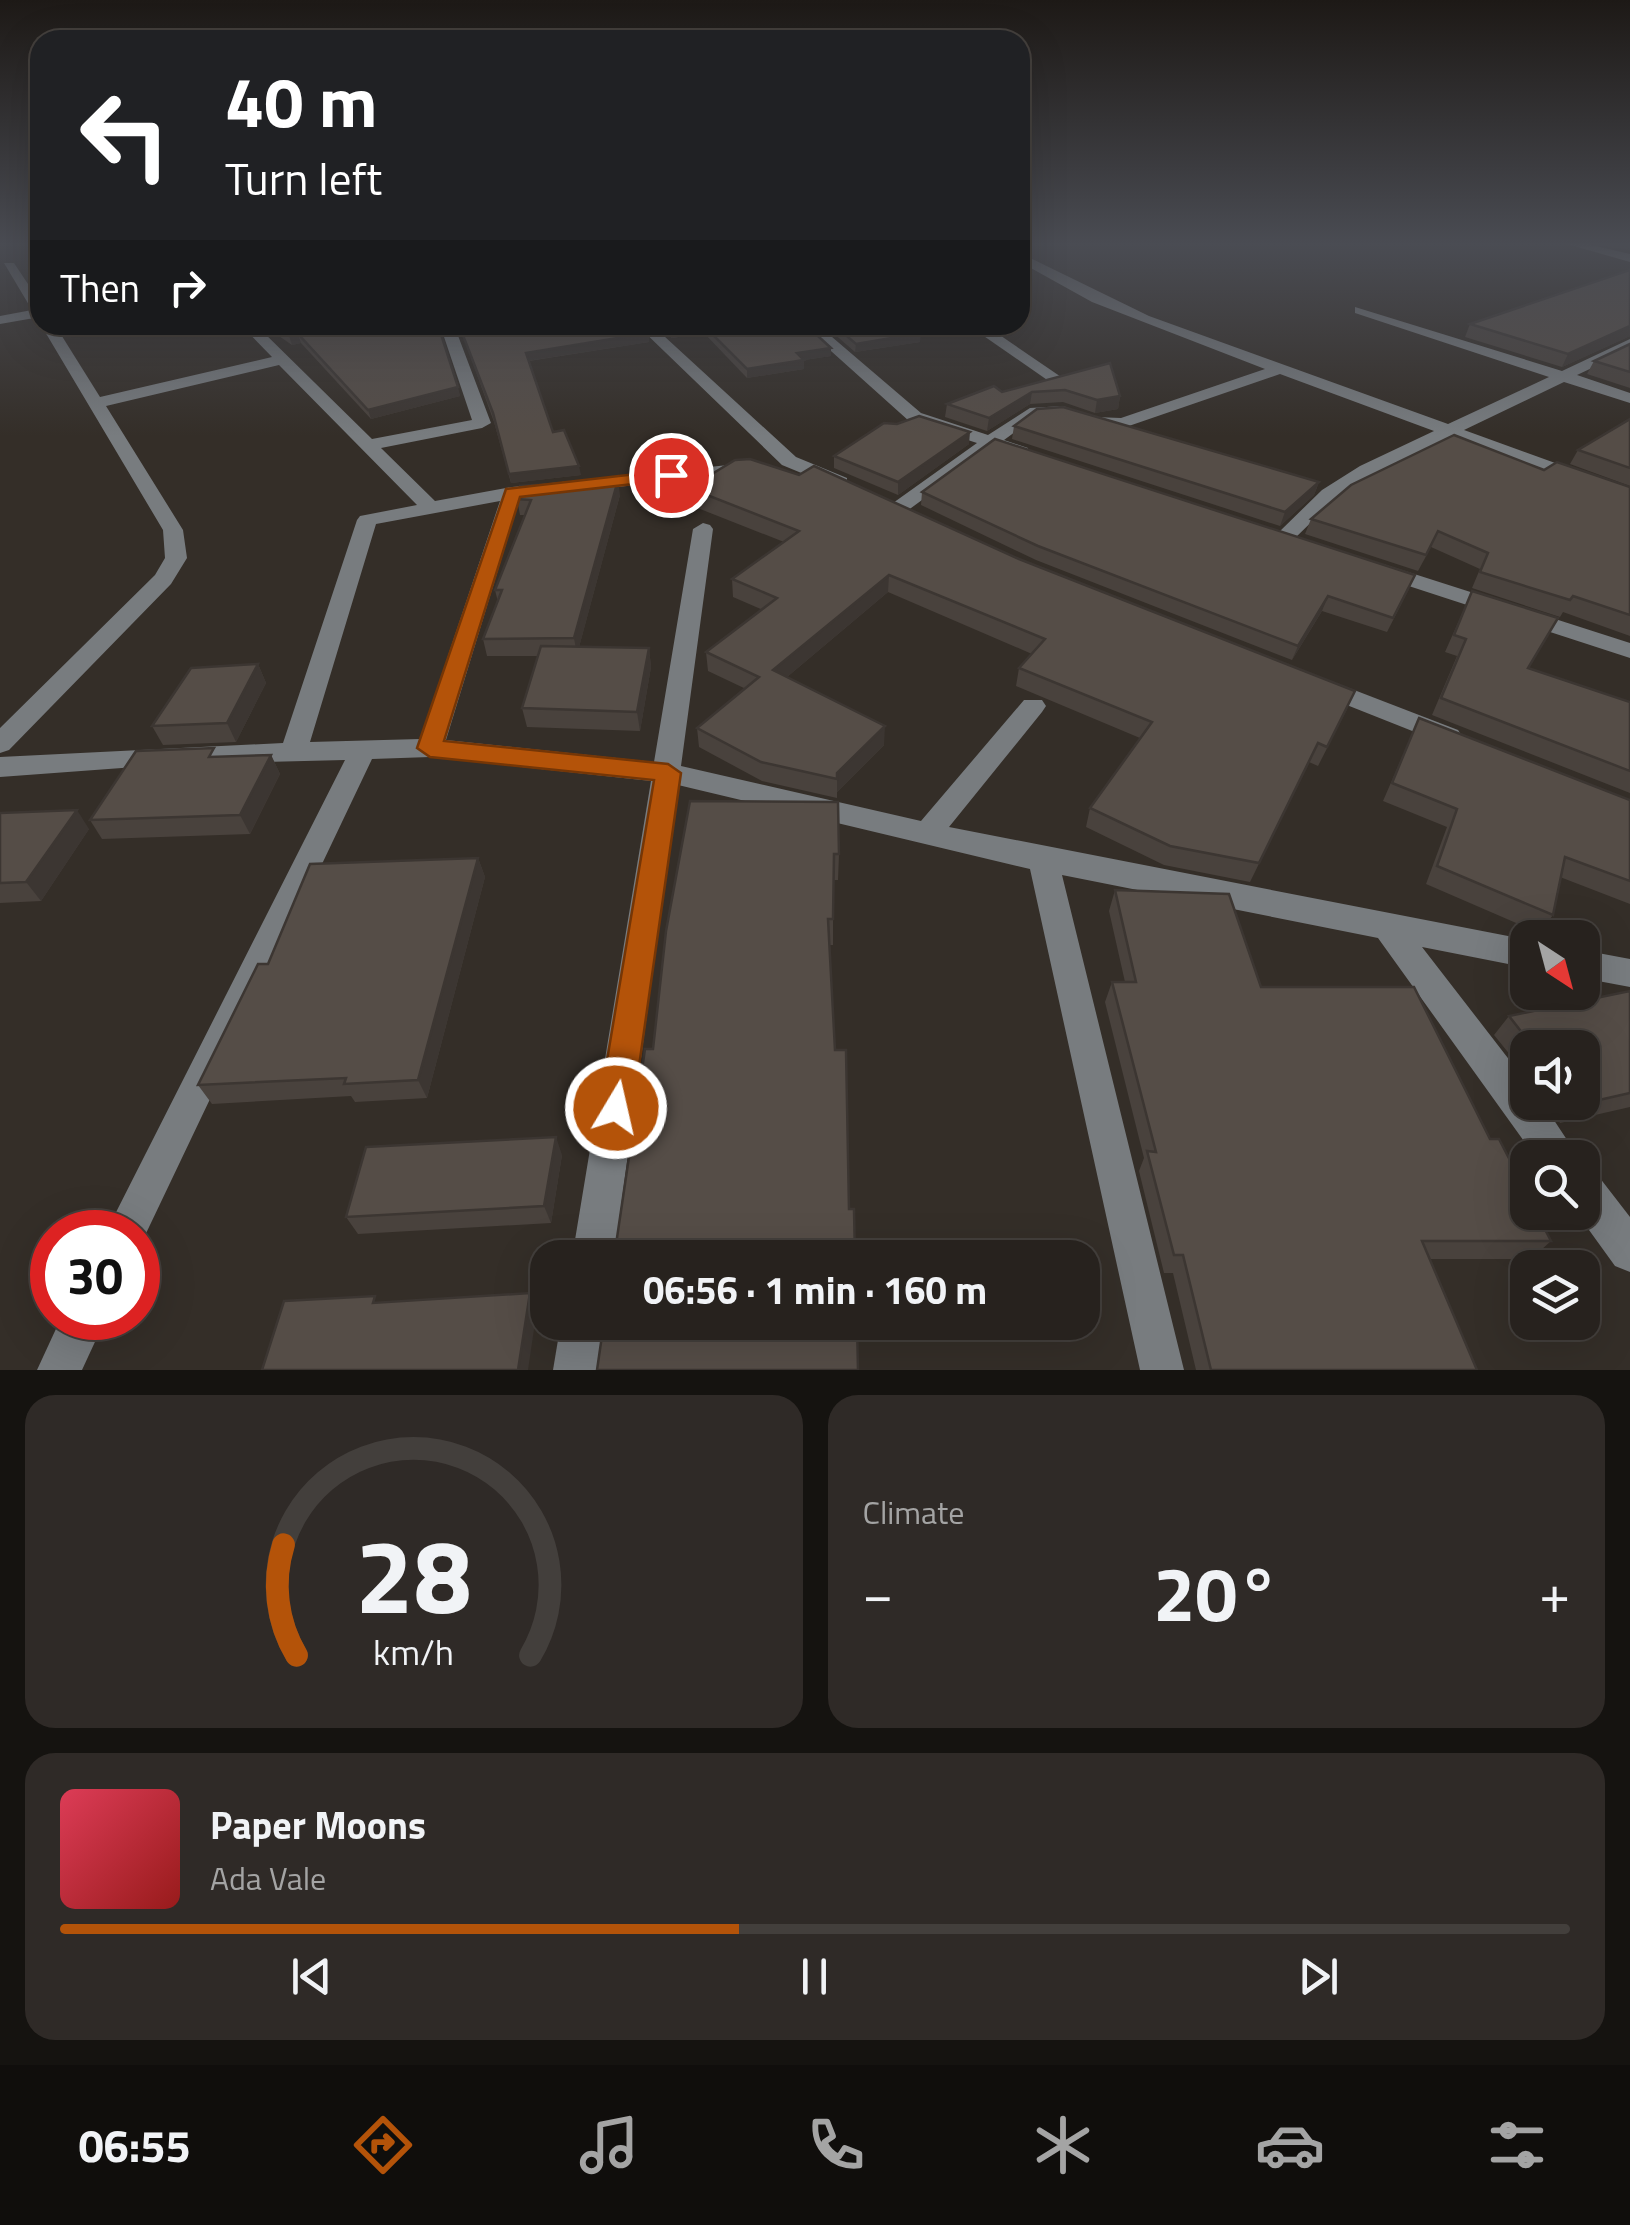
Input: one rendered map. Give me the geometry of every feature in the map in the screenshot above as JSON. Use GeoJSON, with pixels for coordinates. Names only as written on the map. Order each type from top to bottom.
{"type":"FeatureCollection","features":[{"type":"Feature","properties":{"kind":"street"},"geometry":{"type":"LineString","coordinates":[[1118,308],[1630,497]]}},
{"type":"Feature","properties":{"kind":"street"},"geometry":{"type":"LineString","coordinates":[[1360,310],[1630,398]]}},
{"type":"Feature","properties":{"kind":"street"},"geometry":{"type":"LineString","coordinates":[[0,320],[30,314]]}},
{"type":"Feature","properties":{"kind":"street"},"geometry":{"type":"LineString","coordinates":[[0,744],[163,579],[176,558],[173,530],[54,335]]}},
{"type":"Feature","properties":{"kind":"street"},"geometry":{"type":"LineString","coordinates":[[257,335],[428,506]]}},
{"type":"Feature","properties":{"kind":"street"},"geometry":{"type":"LineString","coordinates":[[366,445],[482,423],[451,335]]}},
{"type":"Feature","properties":{"kind":"street"},"geometry":{"type":"LineString","coordinates":[[655,335],[789,462],[891,504],[1030,413],[1063,411],[1092,422],[1123,423],[1283,368]]}},
{"type":"Feature","properties":{"kind":"street"},"geometry":{"type":"LineString","coordinates":[[820,335],[915,418],[1043,459]]}},
{"type":"Feature","properties":{"kind":"street"},"geometry":{"type":"LineString","coordinates":[[989,335],[1059,381]]}},
{"type":"Feature","properties":{"kind":"street"},"geometry":{"type":"LineString","coordinates":[[1285,537],[1329,494],[1449,430],[1630,344]]}},
{"type":"Feature","properties":{"kind":"street"},"geometry":{"type":"LineString","coordinates":[[94,403],[281,360]]}},
{"type":"Feature","properties":{"kind":"street"},"geometry":{"type":"LineString","coordinates":[[294,750],[364,525],[378,516],[512,493],[789,462]]}},
{"type":"Feature","properties":{"kind":"street"},"geometry":{"type":"LineString","coordinates":[[430,748],[512,493]]}},
{"type":"Feature","properties":{"kind":"street"},"geometry":{"type":"LineString","coordinates":[[596,1240],[703,528]]}},
{"type":"Feature","properties":{"kind":"street"},"geometry":{"type":"LineString","coordinates":[[1358,561],[1630,652]]}},
{"type":"Feature","properties":{"kind":"street"},"geometry":{"type":"LineString","coordinates":[[1300,677],[1465,742]]}},
{"type":"Feature","properties":{"kind":"street"},"geometry":{"type":"LineString","coordinates":[[927,833],[1033,706]]}},
{"type":"Feature","properties":{"kind":"street"},"geometry":{"type":"LineString","coordinates":[[0,767],[294,750],[430,748],[668,773],[1043,860],[1510,951]]}},
{"type":"Feature","properties":{"kind":"street"},"geometry":{"type":"LineString","coordinates":[[137,1210],[362,750]]}},
{"type":"Feature","properties":{"kind":"street"},"geometry":{"type":"LineString","coordinates":[[1043,860],[1162,1370]]}},
{"type":"Feature","properties":{"kind":"street"},"geometry":{"type":"LineString","coordinates":[[1389,928],[1547,1140]]}},
{"type":"Feature","properties":{"kind":"street"},"geometry":{"type":"LineString","coordinates":[[1600,967],[1630,973]]}},
{"type":"Feature","properties":{"kind":"street"},"geometry":{"type":"LineString","coordinates":[[1600,1211],[1630,1250]]}},
{"type":"Feature","properties":{"kind":"street"},"geometry":{"type":"LineString","coordinates":[[59,1370],[73,1340]]}},
{"type":"Feature","properties":{"kind":"street"},"geometry":{"type":"LineString","coordinates":[[575,1370],[580,1340]]}},
{"type":"Feature","properties":{"kind":"building"},"geometry":{"type":"Polygon","coordinates":[[[1518,308],[1630,308],[1630,326],[1568,354],[1470,324],[1518,308]]]}},
{"type":"Feature","properties":{"kind":"building"},"geometry":{"type":"Polygon","coordinates":[[[299,335],[441,335],[458,387],[368,410],[299,335]]]}},
{"type":"Feature","properties":{"kind":"building"},"geometry":{"type":"Polygon","coordinates":[[[463,335],[636,335],[526,353],[553,432],[564,430],[579,466],[509,474],[493,413],[463,335]]]}},
{"type":"Feature","properties":{"kind":"building"},"geometry":{"type":"Polygon","coordinates":[[[713,335],[817,335],[831,348],[797,353],[804,360],[747,369],[713,335]]]}},
{"type":"Feature","properties":{"kind":"building"},"geometry":{"type":"Polygon","coordinates":[[[846,335],[909,335],[856,344],[846,335]]]}},
{"type":"Feature","properties":{"kind":"building"},"geometry":{"type":"Polygon","coordinates":[[[1630,344],[1630,372],[1594,361],[1630,344]]]}},
{"type":"Feature","properties":{"kind":"building"},"geometry":{"type":"Polygon","coordinates":[[[1110,363],[1120,396],[1097,400],[1065,390],[1032,392],[989,418],[947,404],[994,386],[1002,392],[1110,363]]]}},
{"type":"Feature","properties":{"kind":"building"},"geometry":{"type":"Polygon","coordinates":[[[1063,407],[1319,482],[1285,512],[1014,426],[1037,409],[1063,407]]]}},
{"type":"Feature","properties":{"kind":"building"},"geometry":{"type":"Polygon","coordinates":[[[919,416],[970,432],[898,482],[834,456],[884,423],[897,424],[919,416]]]}},
{"type":"Feature","properties":{"kind":"building"},"geometry":{"type":"Polygon","coordinates":[[[1630,419],[1630,468],[1578,450],[1630,419]]]}},
{"type":"Feature","properties":{"kind":"building"},"geometry":{"type":"Polygon","coordinates":[[[1454,435],[1544,470],[1557,462],[1630,487],[1630,615],[1480,572],[1488,553],[1438,531],[1426,555],[1311,519],[1351,485],[1454,435]]]}},
{"type":"Feature","properties":{"kind":"building"},"geometry":{"type":"Polygon","coordinates":[[[995,439],[1415,575],[1393,618],[1328,596],[1298,646],[1038,546],[922,492],[995,439]]]}},
{"type":"Feature","properties":{"kind":"building"},"geometry":{"type":"Polygon","coordinates":[[[750,459],[799,475],[814,466],[1019,559],[1355,691],[1327,747],[1318,743],[1259,863],[1170,846],[1090,808],[1152,722],[1019,668],[1045,639],[889,575],[773,670],[885,726],[837,773],[837,779],[761,762],[697,728],[759,677],[706,652],[777,598],[732,579],[799,531],[689,488],[735,460],[750,459]]]}},
{"type":"Feature","properties":{"kind":"building"},"geometry":{"type":"Polygon","coordinates":[[[618,480],[574,638],[483,639],[502,590],[495,590],[531,500],[517,499],[520,486],[618,480]]]}},
{"type":"Feature","properties":{"kind":"building"},"geometry":{"type":"Polygon","coordinates":[[[1472,591],[1558,618],[1528,668],[1630,702],[1630,771],[1441,698],[1466,639],[1454,635],[1472,591]]]}},
{"type":"Feature","properties":{"kind":"building"},"geometry":{"type":"Polygon","coordinates":[[[541,646],[649,648],[637,712],[522,708],[541,646]]]}},
{"type":"Feature","properties":{"kind":"building"},"geometry":{"type":"Polygon","coordinates":[[[258,664],[227,723],[152,726],[191,668],[258,664]]]}},
{"type":"Feature","properties":{"kind":"building"},"geometry":{"type":"Polygon","coordinates":[[[1419,718],[1630,800],[1630,881],[1565,857],[1553,915],[1437,866],[1457,809],[1392,783],[1419,718]]]}},
{"type":"Feature","properties":{"kind":"building"},"geometry":{"type":"Polygon","coordinates":[[[214,748],[209,757],[271,755],[240,815],[90,820],[136,751],[214,748]]]}},
{"type":"Feature","properties":{"kind":"building"},"geometry":{"type":"Polygon","coordinates":[[[690,801],[838,802],[839,854],[834,854],[833,919],[828,919],[835,1050],[846,1050],[849,1209],[854,1209],[855,1240],[617,1240],[645,1049],[653,1049],[666,931],[690,801]]]}},
{"type":"Feature","properties":{"kind":"building"},"geometry":{"type":"Polygon","coordinates":[[[77,810],[26,882],[0,883],[0,813],[77,810]]]}},
{"type":"Feature","properties":{"kind":"building"},"geometry":{"type":"Polygon","coordinates":[[[478,858],[418,1080],[344,1084],[346,1078],[198,1085],[258,964],[268,964],[310,864],[478,858]]]}},
{"type":"Feature","properties":{"kind":"building"},"geometry":{"type":"Polygon","coordinates":[[[1115,890],[1229,894],[1261,987],[1414,987],[1490,1139],[1499,1139],[1510,1160],[1510,1230],[1545,1230],[1551,1241],[1422,1241],[1477,1370],[1211,1370],[1183,1255],[1174,1255],[1147,1151],[1156,1152],[1112,982],[1136,982],[1115,890]]]}},
{"type":"Feature","properties":{"kind":"building"},"geometry":{"type":"Polygon","coordinates":[[[1630,991],[1630,1093],[1600,1100],[1600,1030],[1520,1030],[1509,1016],[1538,1010],[1600,1010],[1600,997],[1630,991]]]}},
{"type":"Feature","properties":{"kind":"building"},"geometry":{"type":"Polygon","coordinates":[[[556,1137],[544,1206],[346,1217],[366,1147],[556,1137]]]}},
{"type":"Feature","properties":{"kind":"building"},"geometry":{"type":"Polygon","coordinates":[[[530,1293],[518,1370],[262,1370],[284,1301],[375,1296],[373,1303],[530,1293]]]}},
{"type":"Feature","properties":{"kind":"building"},"geometry":{"type":"Polygon","coordinates":[[[601,1340],[857,1340],[858,1370],[597,1370],[601,1340]]]}},
{"type":"Feature","properties":{"kind":"route"},"geometry":{"type":"LineString","coordinates":[[616,1108],[668,773],[430,748],[512,493],[671,475]]}}]}
